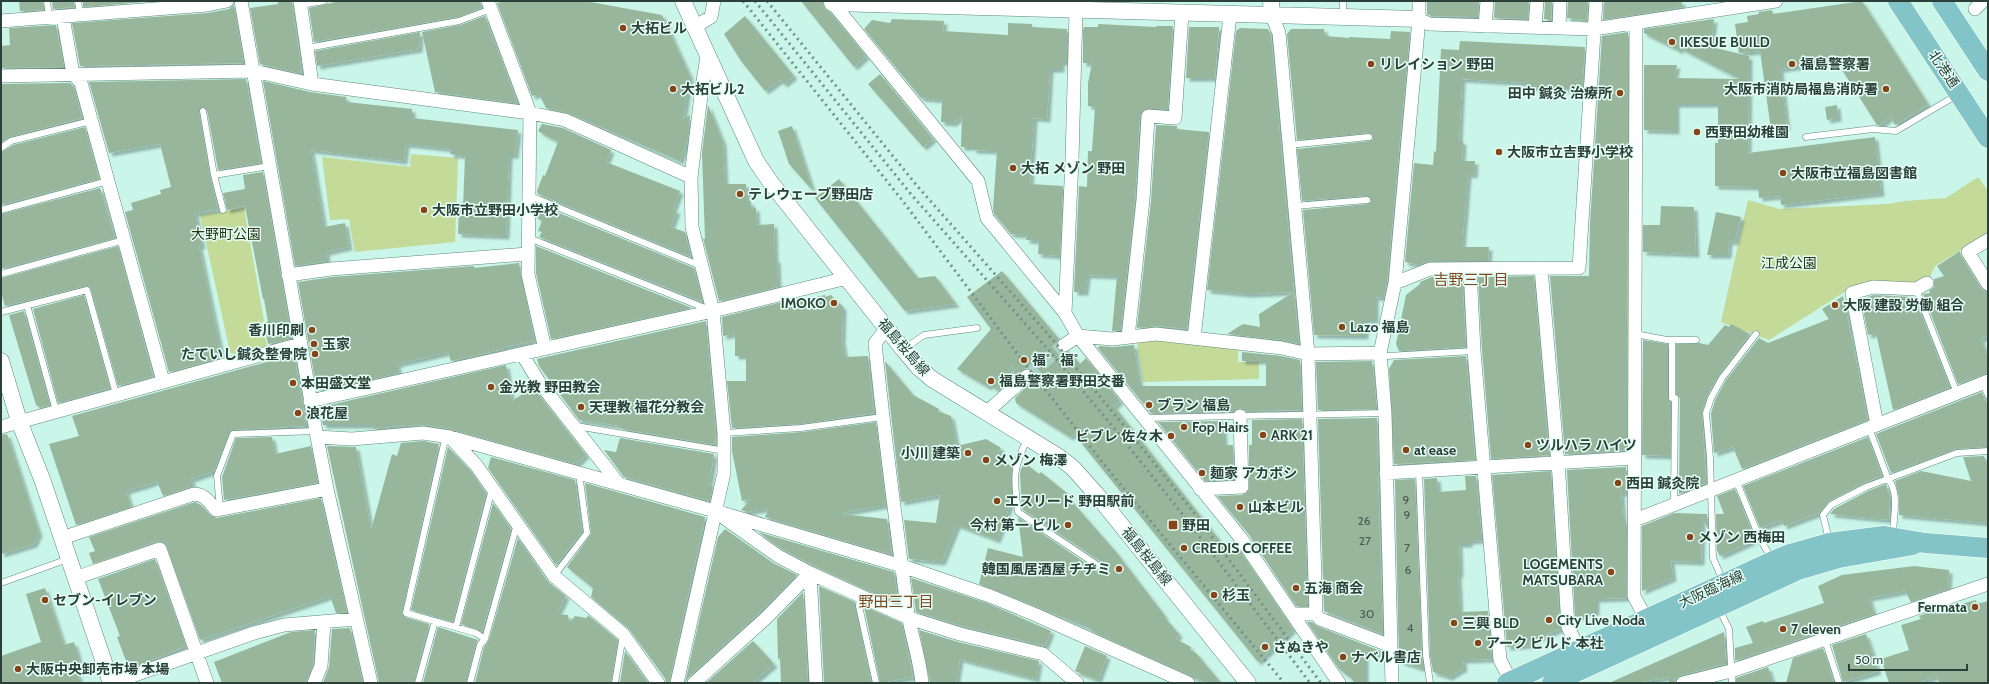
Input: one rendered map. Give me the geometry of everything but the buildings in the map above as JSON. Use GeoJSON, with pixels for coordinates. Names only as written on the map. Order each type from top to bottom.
{"type":"FeatureCollection","features":[{"type":"Feature","properties":{"kind":"main road","name":"北港通"},"geometry":{"type":"LineString","coordinates":[[1898,1],[1960,93],[1988,138]]}},
{"type":"Feature","properties":{"kind":"main road"},"geometry":{"type":"LineString","coordinates":[[1942,1],[1988,71]]}},
{"type":"Feature","properties":{"kind":"main road","name":"大阪臨海線"},"geometry":{"type":"LineString","coordinates":[[1510,682],[1773,560],[1829,543],[1866,537],[1884,536],[1925,543],[1988,548]]}},
{"type":"Feature","properties":{"kind":"main road","name":"大阪臨海線"},"geometry":{"type":"LineString","coordinates":[[1552,683],[1576,678],[1718,606],[1781,577],[1838,558],[1925,543]]}},
{"type":"Feature","properties":{"kind":"street"},"geometry":{"type":"LineString","coordinates":[[1,21],[63,17],[143,5],[227,1]]}},
{"type":"Feature","properties":{"kind":"street"},"geometry":{"type":"LineString","coordinates":[[241,1],[310,401],[327,489],[371,683]]}},
{"type":"Feature","properties":{"kind":"street","name":"福島桜島線"},"geometry":{"type":"LineString","coordinates":[[683,1],[707,57],[756,161],[775,188],[918,367],[932,380],[1059,457],[1084,479],[1248,683]]}},
{"type":"Feature","properties":{"kind":"street"},"geometry":{"type":"LineString","coordinates":[[695,29],[700,23],[711,17],[714,1]]}},
{"type":"Feature","properties":{"kind":"street"},"geometry":{"type":"LineString","coordinates":[[1392,683],[1385,413],[1380,353],[1395,283],[1419,19],[1419,1]]}},
{"type":"Feature","properties":{"kind":"street"},"geometry":{"type":"LineString","coordinates":[[1485,26],[1487,1]]}},
{"type":"Feature","properties":{"kind":"street"},"geometry":{"type":"LineString","coordinates":[[1535,27],[1537,1]]}},
{"type":"Feature","properties":{"kind":"street"},"geometry":{"type":"LineString","coordinates":[[1559,28],[1560,1]]}},
{"type":"Feature","properties":{"kind":"street"},"geometry":{"type":"LineString","coordinates":[[1395,283],[1430,269],[1579,268],[1596,1]]}},
{"type":"Feature","properties":{"kind":"street"},"geometry":{"type":"LineString","coordinates":[[831,2],[1018,5],[1076,10],[1230,15],[1272,9],[1344,18],[1419,19],[1429,24],[1594,29],[1776,1]]}},
{"type":"Feature","properties":{"kind":"street"},"geometry":{"type":"LineString","coordinates":[[831,2],[978,181],[987,218],[1065,313],[1078,336],[1240,537],[1339,683]]}},
{"type":"Feature","properties":{"kind":"street"},"geometry":{"type":"LineString","coordinates":[[300,3],[312,84]]}},
{"type":"Feature","properties":{"kind":"street"},"geometry":{"type":"LineString","coordinates":[[489,5],[530,113],[527,254],[528,274],[545,349]]}},
{"type":"Feature","properties":{"kind":"street"},"geometry":{"type":"LineString","coordinates":[[1272,9],[1279,33],[1308,354],[1316,614],[1320,619],[1391,646]]}},
{"type":"Feature","properties":{"kind":"street"},"geometry":{"type":"LineString","coordinates":[[1065,313],[1072,160],[1076,10]]}},
{"type":"Feature","properties":{"kind":"street"},"geometry":{"type":"LineString","coordinates":[[1128,337],[1143,200],[1148,116],[1175,118],[1182,13]]}},
{"type":"Feature","properties":{"kind":"street"},"geometry":{"type":"LineString","coordinates":[[1194,338],[1230,15]]}},
{"type":"Feature","properties":{"kind":"street"},"geometry":{"type":"LineString","coordinates":[[63,17],[73,74],[81,83],[163,382]]}},
{"type":"Feature","properties":{"kind":"street"},"geometry":{"type":"LineString","coordinates":[[1636,23],[1634,596],[1646,619]]}},
{"type":"Feature","properties":{"kind":"street"},"geometry":{"type":"LineString","coordinates":[[677,683],[724,473],[724,433],[713,311],[692,226],[691,176],[707,57]]}},
{"type":"Feature","properties":{"kind":"street"},"geometry":{"type":"LineString","coordinates":[[1,76],[254,72],[312,84],[530,113],[564,120],[691,176]]}},
{"type":"Feature","properties":{"kind":"street"},"geometry":{"type":"LineString","coordinates":[[1988,240],[1968,252],[1988,284]]}},
{"type":"Feature","properties":{"kind":"street"},"geometry":{"type":"LineString","coordinates":[[288,275],[331,269],[527,254]]}},
{"type":"Feature","properties":{"kind":"street"},"geometry":{"type":"LineString","coordinates":[[1541,268],[1557,462],[1568,627],[1579,650]]}},
{"type":"Feature","properties":{"kind":"street"},"geometry":{"type":"LineString","coordinates":[[1470,269],[1474,351],[1500,660],[1510,682]]}},
{"type":"Feature","properties":{"kind":"street"},"geometry":{"type":"LineString","coordinates":[[310,401],[713,311],[847,278]]}},
{"type":"Feature","properties":{"kind":"street"},"geometry":{"type":"LineString","coordinates":[[1873,426],[1852,293],[1873,287],[1922,286]]}},
{"type":"Feature","properties":{"kind":"street"},"geometry":{"type":"LineString","coordinates":[[887,328],[875,343],[882,417],[909,618],[922,683]]}},
{"type":"Feature","properties":{"kind":"street"},"geometry":{"type":"LineString","coordinates":[[1064,345],[1078,336],[1112,339],[1156,334],[1282,348],[1308,354],[1380,353]]}},
{"type":"Feature","properties":{"kind":"street"},"geometry":{"type":"LineString","coordinates":[[1,427],[300,344]]}},
{"type":"Feature","properties":{"kind":"street"},"geometry":{"type":"LineString","coordinates":[[522,354],[539,382],[619,484]]}},
{"type":"Feature","properties":{"kind":"street"},"geometry":{"type":"LineString","coordinates":[[1,360],[19,421],[42,479],[68,559],[112,683],[254,633],[284,625],[356,619]]}},
{"type":"Feature","properties":{"kind":"street"},"geometry":{"type":"LineString","coordinates":[[987,412],[1027,376]]}},
{"type":"Feature","properties":{"kind":"street"},"geometry":{"type":"LineString","coordinates":[[1635,520],[1986,382]]}},
{"type":"Feature","properties":{"kind":"street"},"geometry":{"type":"LineString","coordinates":[[1200,489],[1242,487],[1240,416]]}},
{"type":"Feature","properties":{"kind":"street"},"geometry":{"type":"LineString","coordinates":[[317,434],[352,439],[423,433],[450,437],[715,511],[902,566],[990,596],[1036,614],[1188,683]]}},
{"type":"Feature","properties":{"kind":"street"},"geometry":{"type":"LineString","coordinates":[[450,437],[476,465],[554,576],[623,634],[658,683]]}},
{"type":"Feature","properties":{"kind":"street"},"geometry":{"type":"LineString","coordinates":[[1386,473],[1635,458]]}},
{"type":"Feature","properties":{"kind":"street"},"geometry":{"type":"LineString","coordinates":[[62,538],[194,494],[208,498],[216,510],[327,489]]}},
{"type":"Feature","properties":{"kind":"street"},"geometry":{"type":"LineString","coordinates":[[715,511],[778,556],[810,573],[909,618],[960,634],[1043,654],[1077,683]]}},
{"type":"Feature","properties":{"kind":"street"},"geometry":{"type":"LineString","coordinates":[[75,578],[160,549],[207,683]]}},
{"type":"Feature","properties":{"kind":"street"},"geometry":{"type":"LineString","coordinates":[[694,683],[767,616],[810,573]]}},
{"type":"Feature","properties":{"kind":"street"},"geometry":{"type":"LineString","coordinates":[[810,573],[816,683]]}},
{"type":"Feature","properties":{"kind":"street"},"geometry":{"type":"LineString","coordinates":[[1683,683],[1732,677],[1825,640],[1988,584]]}},
{"type":"Feature","properties":{"kind":"street"},"geometry":{"type":"LineString","coordinates":[[1292,614],[1316,614]]}},
{"type":"Feature","properties":{"kind":"street"},"geometry":{"type":"LineString","coordinates":[[314,683],[321,666],[324,622]]}},
{"type":"Feature","properties":{"kind":"lane"},"geometry":{"type":"LineString","coordinates":[[48,1],[49,17]]}},
{"type":"Feature","properties":{"kind":"lane"},"geometry":{"type":"LineString","coordinates":[[78,1],[80,15]]}},
{"type":"Feature","properties":{"kind":"lane"},"geometry":{"type":"LineString","coordinates":[[300,3],[324,1]]}},
{"type":"Feature","properties":{"kind":"lane"},"geometry":{"type":"LineString","coordinates":[[1343,1],[1344,18]]}},
{"type":"Feature","properties":{"kind":"lane"},"geometry":{"type":"LineString","coordinates":[[307,48],[459,20],[489,5]]}},
{"type":"Feature","properties":{"kind":"lane"},"geometry":{"type":"LineString","coordinates":[[1806,137],[1873,129],[1896,131],[1960,93]]}},
{"type":"Feature","properties":{"kind":"lane"},"geometry":{"type":"LineString","coordinates":[[203,111],[214,175],[224,210]]}},
{"type":"Feature","properties":{"kind":"lane"},"geometry":{"type":"LineString","coordinates":[[1,148],[11,141],[91,121]]}},
{"type":"Feature","properties":{"kind":"lane"},"geometry":{"type":"LineString","coordinates":[[1289,145],[1369,137]]}},
{"type":"Feature","properties":{"kind":"lane"},"geometry":{"type":"LineString","coordinates":[[214,175],[270,166]]}},
{"type":"Feature","properties":{"kind":"lane"},"geometry":{"type":"LineString","coordinates":[[1,210],[108,181]]}},
{"type":"Feature","properties":{"kind":"lane"},"geometry":{"type":"LineString","coordinates":[[528,195],[701,266]]}},
{"type":"Feature","properties":{"kind":"lane"},"geometry":{"type":"LineString","coordinates":[[1295,206],[1367,200]]}},
{"type":"Feature","properties":{"kind":"lane"},"geometry":{"type":"LineString","coordinates":[[528,237],[713,311]]}},
{"type":"Feature","properties":{"kind":"lane"},"geometry":{"type":"LineString","coordinates":[[1,274],[124,240]]}},
{"type":"Feature","properties":{"kind":"lane"},"geometry":{"type":"LineString","coordinates":[[1922,286],[1957,393]]}},
{"type":"Feature","properties":{"kind":"lane"},"geometry":{"type":"LineString","coordinates":[[1,312],[87,290],[116,394]]}},
{"type":"Feature","properties":{"kind":"lane"},"geometry":{"type":"LineString","coordinates":[[27,305],[56,411]]}},
{"type":"Feature","properties":{"kind":"lane"},"geometry":{"type":"LineString","coordinates":[[904,349],[924,335],[977,328]]}},
{"type":"Feature","properties":{"kind":"lane"},"geometry":{"type":"LineString","coordinates":[[1635,334],[1672,340],[1696,340]]}},
{"type":"Feature","properties":{"kind":"lane"},"geometry":{"type":"LineString","coordinates":[[1724,583],[1713,558],[1711,490],[1706,413],[1711,398],[1722,378],[1756,334]]}},
{"type":"Feature","properties":{"kind":"lane"},"geometry":{"type":"LineString","coordinates":[[1672,340],[1672,398],[1676,398],[1674,505]]}},
{"type":"Feature","properties":{"kind":"lane"},"geometry":{"type":"LineString","coordinates":[[1380,353],[1387,356],[1474,351]]}},
{"type":"Feature","properties":{"kind":"lane"},"geometry":{"type":"LineString","coordinates":[[1986,382],[1988,396]]}},
{"type":"Feature","properties":{"kind":"lane"},"geometry":{"type":"LineString","coordinates":[[1144,418],[1310,413],[1385,413]]}},
{"type":"Feature","properties":{"kind":"lane"},"geometry":{"type":"LineString","coordinates":[[724,433],[801,428],[882,417]]}},
{"type":"Feature","properties":{"kind":"lane"},"geometry":{"type":"LineString","coordinates":[[573,426],[724,451]]}},
{"type":"Feature","properties":{"kind":"lane"},"geometry":{"type":"LineString","coordinates":[[1873,426],[1888,478],[1893,484],[1895,493],[1893,538]]}},
{"type":"Feature","properties":{"kind":"lane"},"geometry":{"type":"LineString","coordinates":[[220,509],[217,476],[233,434],[317,434]]}},
{"type":"Feature","properties":{"kind":"lane"},"geometry":{"type":"LineString","coordinates":[[450,437],[444,444],[406,613],[476,633],[484,639]]}},
{"type":"Feature","properties":{"kind":"lane"},"geometry":{"type":"LineString","coordinates":[[1028,438],[1018,458],[1015,469],[1014,479],[1018,512],[1103,569]]}},
{"type":"Feature","properties":{"kind":"lane"},"geometry":{"type":"LineString","coordinates":[[1829,543],[1823,515],[1831,505],[1866,486],[1957,453],[1988,452]]}},
{"type":"Feature","properties":{"kind":"lane"},"geometry":{"type":"LineString","coordinates":[[1419,472],[1426,655],[1430,683]]}},
{"type":"Feature","properties":{"kind":"lane"},"geometry":{"type":"LineString","coordinates":[[554,576],[587,533],[579,473]]}},
{"type":"Feature","properties":{"kind":"lane"},"geometry":{"type":"LineString","coordinates":[[1736,480],[1760,539],[1773,560]]}},
{"type":"Feature","properties":{"kind":"lane"},"geometry":{"type":"LineString","coordinates":[[456,627],[492,487]]}},
{"type":"Feature","properties":{"kind":"lane"},"geometry":{"type":"LineString","coordinates":[[470,683],[480,645],[484,639],[518,523]]}},
{"type":"Feature","properties":{"kind":"lane"},"geometry":{"type":"LineString","coordinates":[[1,583],[68,559]]}},
{"type":"Feature","properties":{"kind":"lane"},"geometry":{"type":"LineString","coordinates":[[860,596],[859,606],[876,683]]}},
{"type":"Feature","properties":{"kind":"lane"},"geometry":{"type":"LineString","coordinates":[[1718,606],[1729,629],[1732,677]]}},
{"type":"Feature","properties":{"kind":"lane"},"geometry":{"type":"LineString","coordinates":[[418,683],[435,621]]}},
{"type":"Feature","properties":{"kind":"lane"},"geometry":{"type":"LineString","coordinates":[[615,683],[623,634]]}},
{"type":"Feature","properties":{"kind":"lane"},"geometry":{"type":"LineString","coordinates":[[1825,640],[1839,683]]}},
{"type":"Feature","properties":{"kind":"green space"},"geometry":{"type":"Polygon","coordinates":[[[411,154],[458,158],[455,242],[355,252],[349,219],[330,220],[322,157],[410,167],[411,154]]]}},
{"type":"Feature","properties":{"kind":"green space","name":"江成公園"},"geometry":{"type":"Polygon","coordinates":[[[1978,177],[1988,191],[1988,233],[1935,266],[1930,277],[1925,283],[1843,293],[1769,340],[1721,322],[1748,200],[1780,209],[1888,204],[1905,201],[1946,198],[1978,177]]]}},
{"type":"Feature","properties":{"kind":"green space","name":"大野町公園"},"geometry":{"type":"Polygon","coordinates":[[[244,208],[267,346],[233,354],[230,352],[200,215],[244,208]]]}},
{"type":"Feature","properties":{"kind":"green space"},"geometry":{"type":"Polygon","coordinates":[[[1160,340],[1238,349],[1238,362],[1259,362],[1259,379],[1143,382],[1137,342],[1160,340]]]}},
{"type":"Feature","properties":{"kind":"tunnel"},"geometry":{"type":"LineString","coordinates":[[1027,376],[1064,345]]}},
{"type":"Feature","properties":{"kind":"railway"},"geometry":{"type":"LineString","coordinates":[[743,1],[902,200],[1025,364],[1111,473],[1284,683]]}},
{"type":"Feature","properties":{"kind":"railway"},"geometry":{"type":"LineString","coordinates":[[755,1],[910,193],[1045,346],[1114,428],[1187,520],[1310,683]]}},
{"type":"Feature","properties":{"kind":"railway"},"geometry":{"type":"LineString","coordinates":[[767,1],[918,187],[1053,340],[1121,422],[1195,514],[1321,683]]}},
{"type":"Feature","properties":{"kind":"place","name":"大拓ビル"},"geometry":{"type":"Point","coordinates":[623,28]}},
{"type":"Feature","properties":{"kind":"place","name":"IKESUE BUILD"},"geometry":{"type":"Point","coordinates":[1672,42]}},
{"type":"Feature","properties":{"kind":"place","name":"リレイション 野田"},"geometry":{"type":"Point","coordinates":[1371,64]}},
{"type":"Feature","properties":{"kind":"place","name":"福島警察署"},"geometry":{"type":"Point","coordinates":[1792,64]}},
{"type":"Feature","properties":{"kind":"place","name":"大拓ビル2"},"geometry":{"type":"Point","coordinates":[673,89]}},
{"type":"Feature","properties":{"kind":"place","name":"大阪市消防局福島消防署"},"geometry":{"type":"Point","coordinates":[1886,89]}},
{"type":"Feature","properties":{"kind":"place","name":"田中 鍼灸 治療所"},"geometry":{"type":"Point","coordinates":[1620,93]}},
{"type":"Feature","properties":{"kind":"place","name":"西野田幼稚園"},"geometry":{"type":"Point","coordinates":[1697,132]}},
{"type":"Feature","properties":{"kind":"place","name":"大阪市立吉野小学校"},"geometry":{"type":"Point","coordinates":[1499,152]}},
{"type":"Feature","properties":{"kind":"place","name":"大拓 メゾン 野田"},"geometry":{"type":"Point","coordinates":[1013,168]}},
{"type":"Feature","properties":{"kind":"place","name":"大阪市立福島図書館"},"geometry":{"type":"Point","coordinates":[1783,173]}},
{"type":"Feature","properties":{"kind":"place","name":"テレウェーブ野田店"},"geometry":{"type":"Point","coordinates":[740,194]}},
{"type":"Feature","properties":{"kind":"place","name":"大阪市立野田小学校"},"geometry":{"type":"Point","coordinates":[424,210]}},
{"type":"Feature","properties":{"kind":"place","name":"IMOKO"},"geometry":{"type":"Point","coordinates":[834,303]}},
{"type":"Feature","properties":{"kind":"place","name":"大阪 建設 労働 組合"},"geometry":{"type":"Point","coordinates":[1835,305]}},
{"type":"Feature","properties":{"kind":"place","name":"Lazo 福島"},"geometry":{"type":"Point","coordinates":[1342,327]}},
{"type":"Feature","properties":{"kind":"place","name":"香川印刷"},"geometry":{"type":"Point","coordinates":[312,330]}},
{"type":"Feature","properties":{"kind":"place","name":"玉家"},"geometry":{"type":"Point","coordinates":[314,344]}},
{"type":"Feature","properties":{"kind":"place","name":"たていし鍼灸整骨院"},"geometry":{"type":"Point","coordinates":[315,354]}},
{"type":"Feature","properties":{"kind":"place","name":"福゜福゜"},"geometry":{"type":"Point","coordinates":[1024,360]}},
{"type":"Feature","properties":{"kind":"place","name":"福島警察署野田交番"},"geometry":{"type":"Point","coordinates":[991,381]}},
{"type":"Feature","properties":{"kind":"place","name":"本田盛文堂"},"geometry":{"type":"Point","coordinates":[293,383]}},
{"type":"Feature","properties":{"kind":"place","name":"金光教 野田教会"},"geometry":{"type":"Point","coordinates":[491,387]}},
{"type":"Feature","properties":{"kind":"place","name":"ブラン 福島"},"geometry":{"type":"Point","coordinates":[1149,405]}},
{"type":"Feature","properties":{"kind":"place","name":"天理教 福花分教会"},"geometry":{"type":"Point","coordinates":[581,407]}},
{"type":"Feature","properties":{"kind":"place","name":"浪花屋"},"geometry":{"type":"Point","coordinates":[298,413]}},
{"type":"Feature","properties":{"kind":"place","name":"Fop Hairs"},"geometry":{"type":"Point","coordinates":[1184,427]}},
{"type":"Feature","properties":{"kind":"place","name":"ARK 21"},"geometry":{"type":"Point","coordinates":[1263,435]}},
{"type":"Feature","properties":{"kind":"place","name":"ビブレ 佐々木"},"geometry":{"type":"Point","coordinates":[1171,436]}},
{"type":"Feature","properties":{"kind":"place","name":"ツルハラ ハイツ"},"geometry":{"type":"Point","coordinates":[1528,445]}},
{"type":"Feature","properties":{"kind":"place","name":"at ease"},"geometry":{"type":"Point","coordinates":[1406,450]}},
{"type":"Feature","properties":{"kind":"place","name":"小川 建築"},"geometry":{"type":"Point","coordinates":[968,453]}},
{"type":"Feature","properties":{"kind":"place","name":"メゾン 梅澤"},"geometry":{"type":"Point","coordinates":[986,460]}},
{"type":"Feature","properties":{"kind":"place","name":"麺家 アカボシ"},"geometry":{"type":"Point","coordinates":[1202,473]}},
{"type":"Feature","properties":{"kind":"place","name":"西田 鍼灸院"},"geometry":{"type":"Point","coordinates":[1618,483]}},
{"type":"Feature","properties":{"kind":"place","name":"エスリード 野田駅前"},"geometry":{"type":"Point","coordinates":[997,501]}},
{"type":"Feature","properties":{"kind":"place","name":"山本ビル"},"geometry":{"type":"Point","coordinates":[1240,507]}},
{"type":"Feature","properties":{"kind":"place","name":"今村 第一 ビル"},"geometry":{"type":"Point","coordinates":[1068,525]}},
{"type":"Feature","properties":{"kind":"place","name":"野田"},"geometry":{"type":"Point","coordinates":[1173,525]}},
{"type":"Feature","properties":{"kind":"place","name":"メゾン 西梅田"},"geometry":{"type":"Point","coordinates":[1690,537]}},
{"type":"Feature","properties":{"kind":"place","name":"CREDIS COFFEE"},"geometry":{"type":"Point","coordinates":[1184,548]}},
{"type":"Feature","properties":{"kind":"place","name":"韓国風居酒屋 チヂミ"},"geometry":{"type":"Point","coordinates":[1119,569]}},
{"type":"Feature","properties":{"kind":"place","name":"LOGEMENTS MATSUBARA"},"geometry":{"type":"Point","coordinates":[1611,572]}},
{"type":"Feature","properties":{"kind":"place","name":"五海 商会"},"geometry":{"type":"Point","coordinates":[1296,588]}},
{"type":"Feature","properties":{"kind":"place","name":"杉玉"},"geometry":{"type":"Point","coordinates":[1214,595]}},
{"type":"Feature","properties":{"kind":"place","name":"セブン-イレブン"},"geometry":{"type":"Point","coordinates":[45,600]}},
{"type":"Feature","properties":{"kind":"place","name":"Fermata"},"geometry":{"type":"Point","coordinates":[1975,607]}},
{"type":"Feature","properties":{"kind":"place","name":"City Live Noda"},"geometry":{"type":"Point","coordinates":[1549,620]}},
{"type":"Feature","properties":{"kind":"place","name":"三興 BLD"},"geometry":{"type":"Point","coordinates":[1454,623]}},
{"type":"Feature","properties":{"kind":"place","name":"7 eleven"},"geometry":{"type":"Point","coordinates":[1783,629]}},
{"type":"Feature","properties":{"kind":"place","name":"アーク ビルド 本社"},"geometry":{"type":"Point","coordinates":[1478,643]}},
{"type":"Feature","properties":{"kind":"place","name":"さぬきや"},"geometry":{"type":"Point","coordinates":[1265,647]}},
{"type":"Feature","properties":{"kind":"place","name":"ナベル書店"},"geometry":{"type":"Point","coordinates":[1343,657]}},
{"type":"Feature","properties":{"kind":"place","name":"大阪中央卸売市場 本場"},"geometry":{"type":"Point","coordinates":[18,669]}},
{"type":"Feature","properties":{"kind":"district","name":"吉野三丁目"},"geometry":{"type":"Point","coordinates":[1471,280]}},
{"type":"Feature","properties":{"kind":"district","name":"野田三丁目"},"geometry":{"type":"Point","coordinates":[896,602]}}]}
